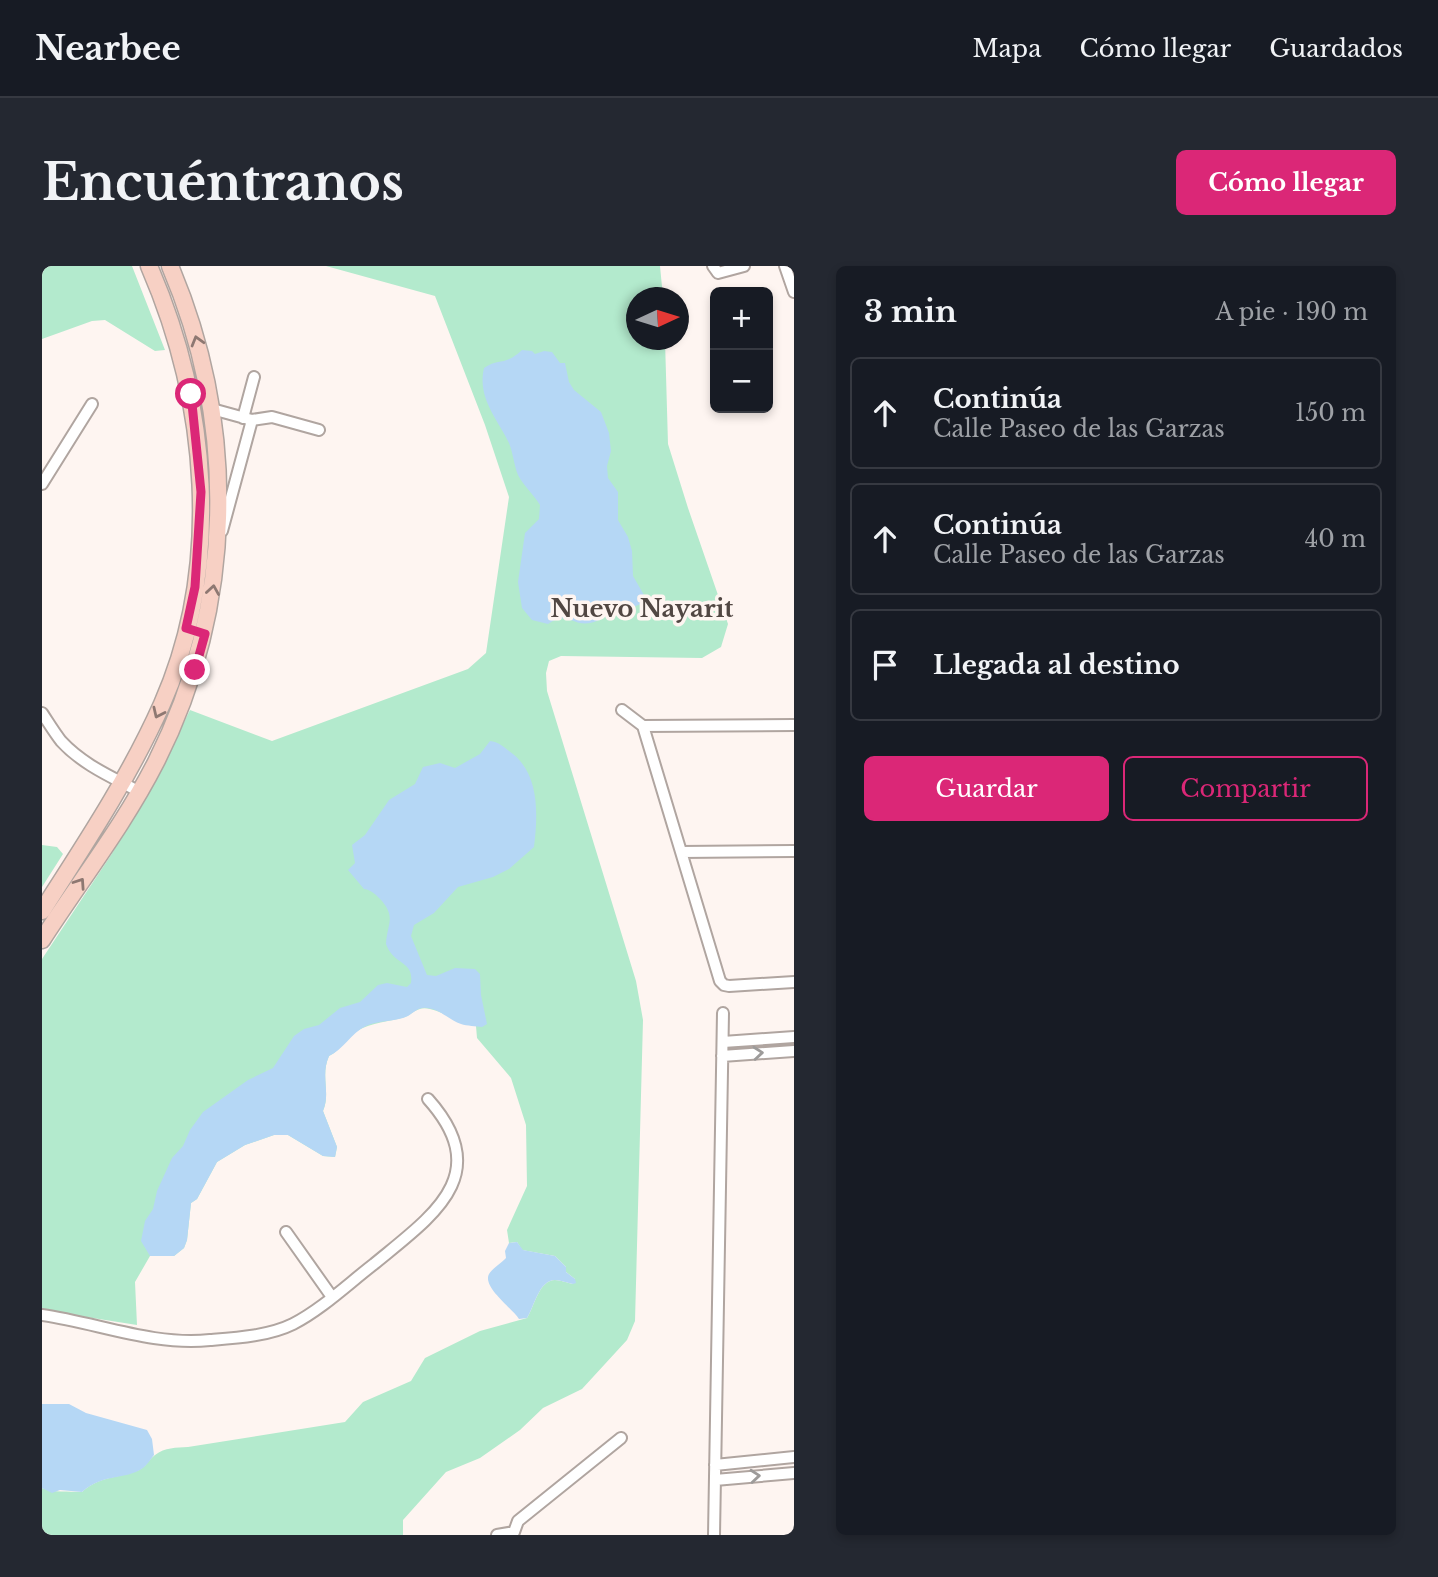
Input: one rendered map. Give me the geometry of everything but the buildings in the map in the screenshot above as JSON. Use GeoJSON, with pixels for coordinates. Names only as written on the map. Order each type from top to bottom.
{"type":"FeatureCollection","features":[{"type":"Feature","properties":{"kind":"street"},"geometry":{"type":"LineString","coordinates":[[42,911],[123,783],[163,702],[186,628],[195,587],[200,542],[201,492],[191,394],[164,300],[149,266]]}},
{"type":"Feature","properties":{"kind":"street"},"geometry":{"type":"LineString","coordinates":[[170,266],[197,340],[212,409],[220,489],[219,544]]}},
{"type":"Feature","properties":{"kind":"street"},"geometry":{"type":"LineString","coordinates":[[713,266],[718,273],[744,266]]}},
{"type":"Feature","properties":{"kind":"street"},"geometry":{"type":"LineString","coordinates":[[785,266],[794,292]]}},
{"type":"Feature","properties":{"kind":"street"},"geometry":{"type":"LineString","coordinates":[[42,940],[140,792],[179,715],[205,634],[219,544],[248,419],[254,377]]}},
{"type":"Feature","properties":{"kind":"street"},"geometry":{"type":"LineString","coordinates":[[42,484],[92,404]]}},
{"type":"Feature","properties":{"kind":"street"},"geometry":{"type":"LineString","coordinates":[[212,409],[248,419],[272,417],[319,430]]}},
{"type":"Feature","properties":{"kind":"street"},"geometry":{"type":"LineString","coordinates":[[186,628],[205,634]]}},
{"type":"Feature","properties":{"kind":"street"},"geometry":{"type":"LineString","coordinates":[[622,710],[643,726],[720,981],[723,985],[794,982]]}},
{"type":"Feature","properties":{"kind":"street"},"geometry":{"type":"LineString","coordinates":[[42,713],[60,740],[73,753],[94,768],[140,792]]}},
{"type":"Feature","properties":{"kind":"street"},"geometry":{"type":"LineString","coordinates":[[643,726],[794,724]]}},
{"type":"Feature","properties":{"kind":"street"},"geometry":{"type":"LineString","coordinates":[[681,852],[794,851]]}},
{"type":"Feature","properties":{"kind":"street"},"geometry":{"type":"LineString","coordinates":[[714,1535],[723,1013]]}},
{"type":"Feature","properties":{"kind":"street"},"geometry":{"type":"LineString","coordinates":[[723,1042],[794,1037]]}},
{"type":"Feature","properties":{"kind":"street"},"geometry":{"type":"LineString","coordinates":[[722,1056],[794,1051]]}},
{"type":"Feature","properties":{"kind":"street"},"geometry":{"type":"LineString","coordinates":[[42,1315],[187,1342],[265,1332],[291,1325],[332,1297],[424,1223],[448,1194],[456,1169],[454,1142],[442,1115],[428,1099]]}},
{"type":"Feature","properties":{"kind":"street"},"geometry":{"type":"LineString","coordinates":[[286,1232],[332,1297]]}},
{"type":"Feature","properties":{"kind":"street"},"geometry":{"type":"LineString","coordinates":[[497,1535],[515,1533],[518,1521],[621,1438]]}},
{"type":"Feature","properties":{"kind":"street"},"geometry":{"type":"LineString","coordinates":[[715,1465],[794,1457]]}},
{"type":"Feature","properties":{"kind":"street"},"geometry":{"type":"LineString","coordinates":[[715,1480],[794,1473]]}},
{"type":"Feature","properties":{"kind":"green space"},"geometry":{"type":"Polygon","coordinates":[[[42,266],[132,266],[165,350],[155,351],[105,320],[92,321],[42,339],[42,266]]]}},
{"type":"Feature","properties":{"kind":"green space"},"geometry":{"type":"Polygon","coordinates":[[[326,266],[660,266],[662,287],[626,287],[626,350],[665,350],[668,444],[728,624],[721,647],[702,658],[561,656],[549,661],[546,673],[547,691],[636,981],[643,1020],[635,1321],[627,1340],[582,1389],[543,1408],[520,1430],[480,1458],[446,1472],[403,1520],[403,1535],[42,1535],[42,1488],[82,1492],[103,1480],[139,1470],[159,1452],[167,1449],[345,1422],[363,1402],[411,1381],[425,1358],[480,1331],[527,1318],[545,1284],[555,1280],[573,1284],[575,1279],[566,1272],[566,1267],[555,1256],[522,1250],[517,1242],[509,1243],[507,1230],[527,1186],[526,1125],[511,1078],[477,1038],[476,1026],[422,1008],[405,1017],[363,1028],[329,1056],[325,1070],[326,1098],[323,1111],[337,1147],[335,1157],[323,1156],[288,1135],[274,1135],[245,1145],[217,1162],[197,1199],[191,1203],[184,1248],[174,1256],[150,1256],[135,1282],[137,1325],[42,1310],[42,959],[148,794],[190,710],[272,741],[468,669],[486,653],[509,497],[485,425],[435,296],[326,266]]]}},
{"type":"Feature","properties":{"kind":"green space"},"geometry":{"type":"Polygon","coordinates":[[[42,845],[57,847],[63,854],[42,887],[42,845]]]}},
{"type":"Feature","properties":{"kind":"water"},"geometry":{"type":"Polygon","coordinates":[[[522,350],[535,354],[552,352],[560,363],[565,363],[569,382],[574,390],[601,412],[609,433],[611,451],[607,466],[608,478],[618,492],[618,520],[628,537],[632,551],[633,576],[644,595],[639,605],[617,610],[590,623],[560,618],[548,624],[532,620],[522,608],[518,582],[525,533],[539,519],[540,505],[518,475],[509,443],[486,398],[483,379],[484,368],[511,358],[522,350]]]}},
{"type":"Feature","properties":{"kind":"water"},"geometry":{"type":"Polygon","coordinates":[[[490,741],[502,746],[519,760],[532,782],[536,808],[534,847],[509,869],[493,877],[458,887],[434,913],[414,925],[411,936],[427,975],[436,976],[455,968],[475,969],[480,974],[487,1024],[482,1027],[463,1025],[436,1010],[424,1008],[403,1018],[371,1024],[361,1029],[329,1056],[326,1063],[326,1097],[323,1111],[337,1147],[335,1157],[323,1156],[288,1135],[274,1135],[245,1145],[217,1162],[197,1199],[191,1203],[184,1248],[174,1256],[150,1256],[141,1241],[145,1221],[153,1209],[157,1191],[172,1158],[183,1146],[203,1112],[248,1080],[273,1068],[294,1036],[304,1029],[319,1025],[340,1008],[360,1002],[378,985],[387,983],[407,987],[411,983],[407,966],[389,951],[386,944],[389,912],[382,901],[374,893],[364,889],[348,870],[355,863],[352,845],[365,835],[389,800],[415,784],[423,767],[440,763],[455,768],[480,754],[490,741]]]}},
{"type":"Feature","properties":{"kind":"water"},"geometry":{"type":"Polygon","coordinates":[[[517,1242],[523,1250],[555,1256],[576,1283],[549,1281],[541,1289],[527,1318],[519,1319],[494,1291],[488,1279],[490,1272],[506,1258],[505,1251],[509,1243],[517,1242]]]}},
{"type":"Feature","properties":{"kind":"water"},"geometry":{"type":"Polygon","coordinates":[[[42,1404],[69,1404],[86,1413],[147,1430],[152,1439],[154,1455],[136,1472],[106,1479],[82,1492],[60,1490],[52,1493],[42,1488],[42,1404]]]}},
{"type":"Feature","properties":{"kind":"district","name":"Nuevo Nayarit"},"geometry":{"type":"Point","coordinates":[642,609]}},
{"type":"Feature","properties":{"kind":"route"},"geometry":{"type":"LineString","coordinates":[[191,394],[201,492],[200,542],[195,587],[186,628],[205,634],[195,670]]}}]}
